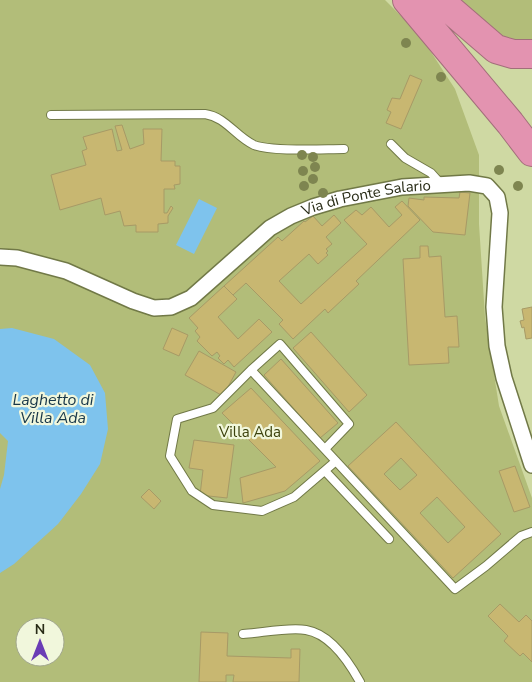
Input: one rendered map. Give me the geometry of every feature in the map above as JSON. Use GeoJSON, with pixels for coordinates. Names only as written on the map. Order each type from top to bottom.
{"type":"FeatureCollection","features":[{"type":"Feature","properties":{"kind":"highway"},"geometry":{"type":"LineString","coordinates":[[407,0],[504,115],[532,152]]}},
{"type":"Feature","properties":{"kind":"highway"},"geometry":{"type":"LineString","coordinates":[[439,0],[496,49],[513,54],[532,54]]}},
{"type":"Feature","properties":{"kind":"street","name":"Via di Ponte Salario"},"geometry":{"type":"LineString","coordinates":[[0,257],[17,258],[66,271],[133,301],[154,308],[166,308],[181,304],[191,298],[262,235],[280,222],[303,211],[327,202],[402,187],[441,184],[481,184],[491,189],[498,199],[500,213],[494,307],[495,332],[504,378],[532,465]]}},
{"type":"Feature","properties":{"kind":"lane"},"geometry":{"type":"LineString","coordinates":[[51,115],[205,114],[219,118],[248,141],[263,148],[344,149]]}},
{"type":"Feature","properties":{"kind":"lane"},"geometry":{"type":"LineString","coordinates":[[391,144],[405,158],[431,173],[441,184]]}},
{"type":"Feature","properties":{"kind":"lane"},"geometry":{"type":"LineString","coordinates":[[324,449],[349,424],[280,344],[213,408],[177,419],[170,456],[192,491],[213,505],[262,510],[294,497],[336,461]]}},
{"type":"Feature","properties":{"kind":"lane"},"geometry":{"type":"LineString","coordinates":[[251,370],[455,589],[486,566],[520,536],[532,532]]}},
{"type":"Feature","properties":{"kind":"lane"},"geometry":{"type":"LineString","coordinates":[[325,471],[388,539]]}},
{"type":"Feature","properties":{"kind":"lane"},"geometry":{"type":"LineString","coordinates":[[243,634],[306,630],[321,635],[334,645],[352,667],[360,682]]}},
{"type":"Feature","properties":{"kind":"green space","name":"Villa Ada"},"geometry":{"type":"Polygon","coordinates":[[[0,0],[385,0],[420,35],[455,89],[479,155],[479,224],[485,317],[499,406],[532,498],[532,682],[0,682],[0,0]]]}},
{"type":"Feature","properties":{"kind":"green space"},"geometry":{"type":"Polygon","coordinates":[[[451,0],[532,0],[532,47],[517,48],[451,0]]]}},
{"type":"Feature","properties":{"kind":"water"},"geometry":{"type":"Polygon","coordinates":[[[199,199],[217,208],[194,254],[176,245],[199,199]]]}},
{"type":"Feature","properties":{"kind":"water","name":"Laghetto di Villa Ada"},"geometry":{"type":"Polygon","coordinates":[[[12,328],[54,339],[90,365],[105,393],[108,429],[100,464],[81,494],[58,524],[14,564],[0,573],[0,489],[4,475],[8,441],[0,433],[0,329],[12,328]]]}},
{"type":"Feature","properties":{"kind":"building"},"geometry":{"type":"Polygon","coordinates":[[[410,75],[422,80],[401,129],[386,123],[391,112],[387,110],[392,98],[400,99],[410,75]]]}},
{"type":"Feature","properties":{"kind":"building"},"geometry":{"type":"Polygon","coordinates":[[[122,125],[130,149],[144,144],[143,129],[162,129],[161,161],[175,161],[175,166],[180,166],[180,184],[174,185],[175,189],[164,189],[164,213],[167,213],[171,206],[173,208],[168,216],[168,223],[158,224],[158,232],[136,232],[136,225],[124,226],[120,211],[105,215],[101,198],[60,210],[51,175],[86,165],[82,151],[87,149],[83,137],[112,129],[117,151],[122,150],[115,126],[122,125]]]}},
{"type":"Feature","properties":{"kind":"building"},"geometry":{"type":"Polygon","coordinates":[[[460,192],[470,193],[465,235],[433,232],[408,206],[409,198],[424,200],[424,197],[459,198],[460,192]]]}},
{"type":"Feature","properties":{"kind":"building"},"geometry":{"type":"Polygon","coordinates":[[[402,201],[420,220],[356,281],[359,284],[328,313],[325,309],[293,339],[279,324],[283,320],[246,283],[233,295],[224,286],[278,237],[282,241],[304,221],[313,216],[322,226],[334,215],[341,223],[326,237],[332,244],[326,249],[328,255],[318,264],[309,254],[279,281],[301,304],[367,244],[344,220],[356,210],[362,215],[371,207],[389,227],[402,215],[395,207],[402,201]]]}},
{"type":"Feature","properties":{"kind":"building"},"geometry":{"type":"Polygon","coordinates":[[[420,246],[428,246],[429,257],[441,256],[445,317],[457,316],[459,347],[448,347],[449,363],[409,365],[403,259],[420,258],[420,246]]]}},
{"type":"Feature","properties":{"kind":"building"},"geometry":{"type":"Polygon","coordinates":[[[224,286],[237,299],[218,317],[238,339],[259,319],[272,332],[234,367],[228,360],[224,364],[218,358],[220,356],[217,352],[212,356],[197,341],[200,337],[195,331],[198,328],[189,318],[224,286]]]}},
{"type":"Feature","properties":{"kind":"building"},"geometry":{"type":"Polygon","coordinates":[[[532,307],[532,338],[526,339],[524,327],[522,328],[520,321],[524,320],[522,309],[532,307]]]}},
{"type":"Feature","properties":{"kind":"building"},"geometry":{"type":"Polygon","coordinates":[[[172,328],[188,335],[179,356],[163,349],[172,328]]]}},
{"type":"Feature","properties":{"kind":"building"},"geometry":{"type":"Polygon","coordinates":[[[311,332],[367,395],[349,412],[293,348],[311,332]]]}},
{"type":"Feature","properties":{"kind":"building"},"geometry":{"type":"Polygon","coordinates":[[[199,351],[236,372],[223,396],[185,375],[199,351]]]}},
{"type":"Feature","properties":{"kind":"building"},"geometry":{"type":"Polygon","coordinates":[[[281,359],[338,423],[320,438],[264,375],[281,359]]]}},
{"type":"Feature","properties":{"kind":"building"},"geometry":{"type":"Polygon","coordinates":[[[251,388],[320,461],[285,491],[243,503],[240,478],[276,467],[222,413],[251,388]]]}},
{"type":"Feature","properties":{"kind":"building"},"geometry":{"type":"Polygon","coordinates":[[[396,422],[501,534],[453,578],[348,466],[396,422]],[[401,458],[384,474],[400,490],[417,475],[401,458]],[[437,497],[420,513],[448,543],[465,527],[437,497]]]}},
{"type":"Feature","properties":{"kind":"building"},"geometry":{"type":"Polygon","coordinates":[[[194,440],[234,445],[227,498],[200,495],[203,470],[189,468],[194,440]]]}},
{"type":"Feature","properties":{"kind":"building"},"geometry":{"type":"Polygon","coordinates":[[[515,466],[530,507],[514,512],[499,471],[515,466]]]}},
{"type":"Feature","properties":{"kind":"building"},"geometry":{"type":"Polygon","coordinates":[[[149,489],[161,501],[154,509],[141,497],[149,489]]]}},
{"type":"Feature","properties":{"kind":"building"},"geometry":{"type":"Polygon","coordinates":[[[500,604],[519,622],[526,615],[532,621],[532,662],[523,653],[520,656],[504,641],[508,636],[488,616],[500,604]]]}},
{"type":"Feature","properties":{"kind":"building"},"geometry":{"type":"Polygon","coordinates":[[[201,632],[228,633],[227,656],[291,658],[291,649],[300,649],[299,682],[233,682],[234,675],[226,675],[226,682],[199,682],[201,632]]]}}]}
